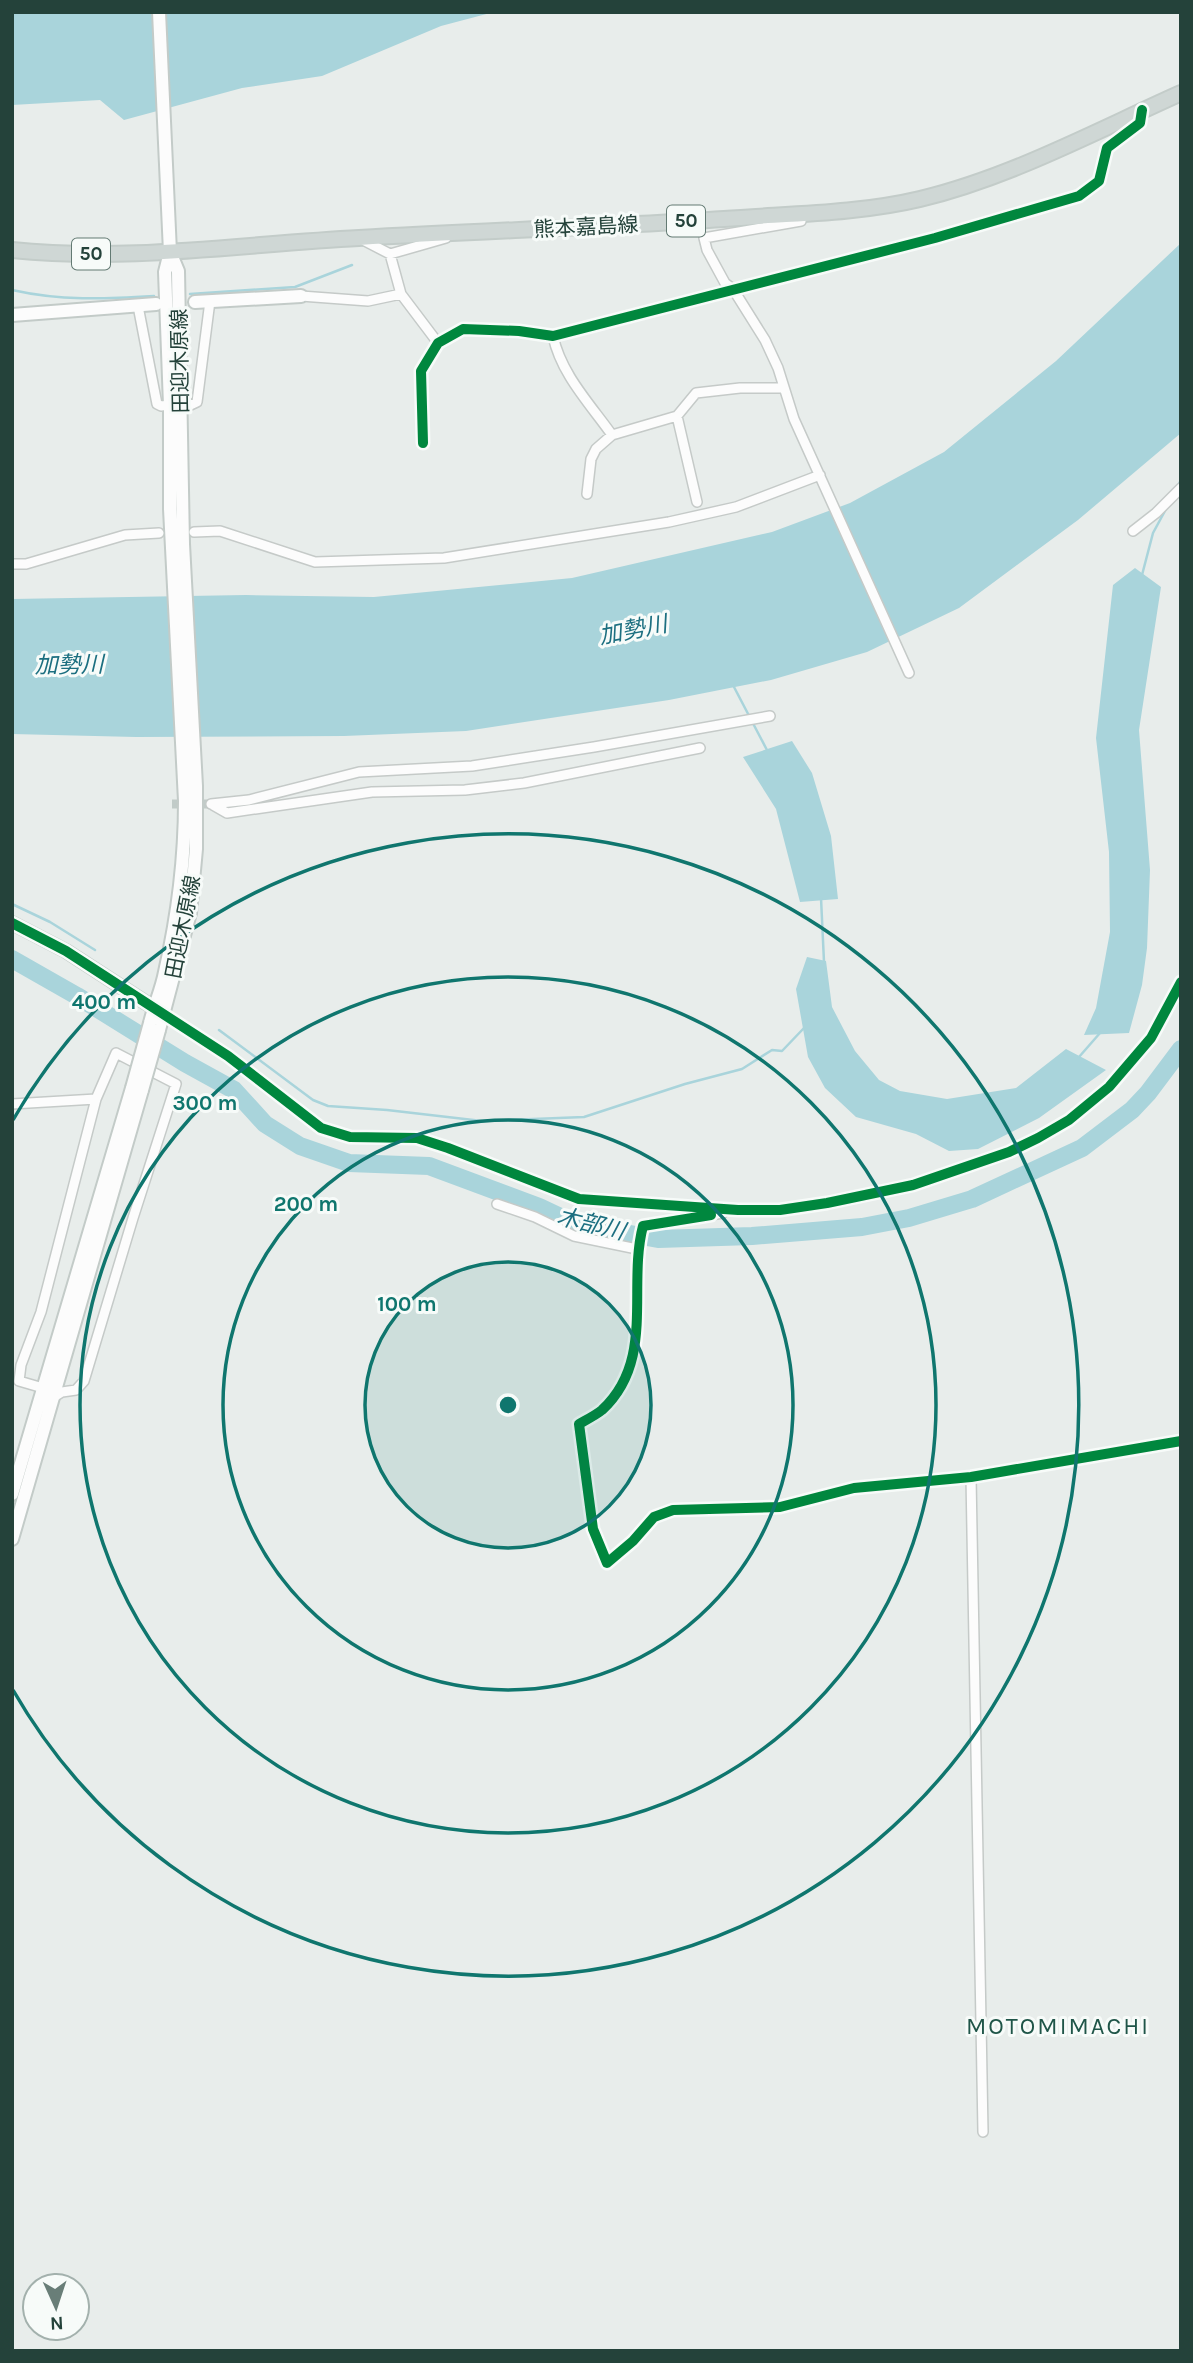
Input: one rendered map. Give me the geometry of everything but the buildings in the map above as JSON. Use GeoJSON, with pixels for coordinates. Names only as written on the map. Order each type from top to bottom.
{"type":"FeatureCollection","features":[{"type":"Feature","properties":{"kind":"main road","name":"田迎木原線"},"geometry":{"type":"LineString","coordinates":[[12,1539],[22,1465],[54,1397],[155,1027],[182,870],[188,747],[178,557],[176,407],[165,272],[170,252],[159,12]]}},
{"type":"Feature","properties":{"kind":"main road","name":"熊本嘉島線"},"geometry":{"type":"LineString","coordinates":[[12,250],[54,254],[170,252],[359,238],[803,213],[877,206],[949,191],[1021,165],[1181,93]]}},
{"type":"Feature","properties":{"kind":"main road"},"geometry":{"type":"LineString","coordinates":[[195,302],[301,296]]}},
{"type":"Feature","properties":{"kind":"main road"},"geometry":{"type":"LineString","coordinates":[[12,315],[156,304]]}},
{"type":"Feature","properties":{"kind":"main road"},"geometry":{"type":"LineString","coordinates":[[12,923],[65,951],[159,1011]]}},
{"type":"Feature","properties":{"kind":"main road","name":"田迎木原線"},"geometry":{"type":"LineString","coordinates":[[12,1494],[137,1089]]}},
{"type":"Feature","properties":{"kind":"street"},"geometry":{"type":"LineString","coordinates":[[424,443],[421,371],[438,343],[463,329],[519,331],[553,336],[935,239],[1079,196],[1098,181],[1107,148],[1140,123],[1142,110]]}},
{"type":"Feature","properties":{"kind":"street"},"geometry":{"type":"LineString","coordinates":[[803,213],[801,221],[704,238],[707,250],[725,283],[733,289],[765,340],[778,368],[782,388],[909,674]]}},
{"type":"Feature","properties":{"kind":"street"},"geometry":{"type":"LineString","coordinates":[[359,238],[390,254],[459,234]]}},
{"type":"Feature","properties":{"kind":"street"},"geometry":{"type":"LineString","coordinates":[[390,254],[401,293],[438,343]]}},
{"type":"Feature","properties":{"kind":"street"},"geometry":{"type":"LineString","coordinates":[[301,296],[368,302],[401,293]]}},
{"type":"Feature","properties":{"kind":"street"},"geometry":{"type":"LineString","coordinates":[[138,306],[157,404],[176,407],[197,402],[210,301]]}},
{"type":"Feature","properties":{"kind":"street"},"geometry":{"type":"LineString","coordinates":[[553,336],[563,367],[612,435]]}},
{"type":"Feature","properties":{"kind":"street"},"geometry":{"type":"LineString","coordinates":[[587,494],[596,449],[612,435],[677,416],[696,393],[740,388],[782,388]]}},
{"type":"Feature","properties":{"kind":"street"},"geometry":{"type":"LineString","coordinates":[[677,416],[697,502]]}},
{"type":"Feature","properties":{"kind":"street"},"geometry":{"type":"LineString","coordinates":[[194,532],[220,531],[314,562],[444,558],[669,522],[736,507],[820,475]]}},
{"type":"Feature","properties":{"kind":"street"},"geometry":{"type":"LineString","coordinates":[[1133,531],[1181,488]]}},
{"type":"Feature","properties":{"kind":"street"},"geometry":{"type":"LineString","coordinates":[[12,564],[26,564],[125,535],[159,533]]}},
{"type":"Feature","properties":{"kind":"street"},"geometry":{"type":"LineString","coordinates":[[700,748],[524,783],[466,790],[372,792],[227,813],[211,804],[249,800],[359,772],[472,766],[770,716]]}},
{"type":"Feature","properties":{"kind":"street"},"geometry":{"type":"LineString","coordinates":[[159,1011],[229,1056],[320,1128],[350,1137],[416,1138],[579,1199],[738,1210],[780,1210],[914,1185],[1009,1152],[1038,1138],[1089,1105],[1108,1087],[1152,1038],[1181,982]]}},
{"type":"Feature","properties":{"kind":"street"},"geometry":{"type":"LineString","coordinates":[[43,1388],[19,1381],[21,1365],[41,1312],[96,1099],[116,1053],[176,1084],[84,1381],[76,1390],[62,1392],[54,1397]]}},
{"type":"Feature","properties":{"kind":"street"},"geometry":{"type":"LineString","coordinates":[[12,1104],[96,1099]]}},
{"type":"Feature","properties":{"kind":"street"},"geometry":{"type":"LineString","coordinates":[[497,1204],[535,1217],[574,1236],[637,1246]]}},
{"type":"Feature","properties":{"kind":"street"},"geometry":{"type":"LineString","coordinates":[[738,1210],[643,1226],[637,1246],[638,1311],[632,1362],[623,1381],[602,1409],[579,1424],[593,1529],[607,1563],[633,1541],[654,1517],[673,1510],[780,1507],[854,1488],[971,1477],[1181,1441]]}},
{"type":"Feature","properties":{"kind":"street"},"geometry":{"type":"LineString","coordinates":[[971,1477],[983,2132]]}},
{"type":"Feature","properties":{"kind":"water"},"geometry":{"type":"Polygon","coordinates":[[[12,12],[494,12],[441,26],[322,76],[242,88],[124,120],[100,100],[12,105],[12,12]]]}},
{"type":"Feature","properties":{"kind":"water","name":"加勢川"},"geometry":{"type":"Polygon","coordinates":[[[1181,243],[1181,433],[1078,520],[959,608],[867,652],[771,680],[669,700],[466,731],[344,736],[136,737],[12,734],[12,599],[246,595],[374,597],[572,578],[772,532],[850,503],[944,452],[1056,361],[1181,243]]]}},
{"type":"Feature","properties":{"kind":"water"},"geometry":{"type":"Polygon","coordinates":[[[1135,568],[1161,587],[1139,730],[1150,870],[1147,948],[1142,985],[1129,1033],[1084,1035],[1096,1008],[1110,932],[1109,852],[1096,738],[1113,585],[1135,568]]]}},
{"type":"Feature","properties":{"kind":"water"},"geometry":{"type":"Polygon","coordinates":[[[792,741],[812,773],[831,836],[838,899],[800,902],[776,809],[743,757],[792,741]]]}},
{"type":"Feature","properties":{"kind":"water"},"geometry":{"type":"Polygon","coordinates":[[[807,957],[826,961],[832,1007],[855,1051],[879,1080],[900,1091],[947,1099],[1016,1088],[1066,1049],[1106,1070],[1039,1118],[978,1149],[949,1151],[916,1134],[856,1117],[825,1088],[808,1057],[796,989],[807,957]]]}},
{"type":"Feature","properties":{"kind":"waterway"},"geometry":{"type":"LineString","coordinates":[[190,294],[295,287],[352,265]]}},
{"type":"Feature","properties":{"kind":"waterway"},"geometry":{"type":"LineString","coordinates":[[12,290],[65,298],[154,296]]}},
{"type":"Feature","properties":{"kind":"waterway"},"geometry":{"type":"LineString","coordinates":[[1177,487],[1181,480]]}},
{"type":"Feature","properties":{"kind":"waterway"},"geometry":{"type":"LineString","coordinates":[[1142,575],[1153,533],[1166,509]]}},
{"type":"Feature","properties":{"kind":"waterway"},"geometry":{"type":"LineString","coordinates":[[734,687],[768,752]]}},
{"type":"Feature","properties":{"kind":"waterway"},"geometry":{"type":"LineString","coordinates":[[821,898],[824,962]]}},
{"type":"Feature","properties":{"kind":"waterway"},"geometry":{"type":"LineString","coordinates":[[12,904],[50,922],[95,950]]}},
{"type":"Feature","properties":{"kind":"waterway","name":"木部川"},"geometry":{"type":"LineString","coordinates":[[12,959],[234,1090],[265,1124],[300,1146],[349,1163],[429,1166],[539,1207],[575,1224],[658,1239],[752,1236],[862,1227],[909,1218],[972,1199],[1082,1148],[1132,1110],[1181,1049]]}},
{"type":"Feature","properties":{"kind":"waterway"},"geometry":{"type":"LineString","coordinates":[[219,1030],[313,1100],[328,1106],[482,1121],[584,1117],[685,1084],[742,1069],[772,1050],[782,1051],[804,1028]]}},
{"type":"Feature","properties":{"kind":"waterway"},"geometry":{"type":"LineString","coordinates":[[1079,1057],[1100,1033]]}},
{"type":"Feature","properties":{"kind":"tunnel"},"geometry":{"type":"LineString","coordinates":[[172,804],[211,804]]}},
{"type":"Feature","properties":{"kind":"cycle path"},"geometry":{"type":"LineString","coordinates":[[423,443],[421,371],[438,343],[463,329],[519,331],[553,336],[935,238],[1079,196],[1099,181],[1107,148],[1140,123],[1142,110]]}},
{"type":"Feature","properties":{"kind":"cycle path"},"geometry":{"type":"LineString","coordinates":[[12,923],[66,951],[228,1056],[321,1128],[350,1137],[417,1138],[579,1199],[738,1210],[780,1210],[913,1185],[1009,1152],[1038,1138],[1069,1120],[1109,1087],[1151,1038],[1181,982]]}},
{"type":"Feature","properties":{"kind":"cycle path"},"geometry":{"type":"LineString","coordinates":[[711,1215],[643,1226],[637,1273],[637,1322],[629,1369],[619,1390],[602,1410],[579,1424],[593,1529],[607,1563],[633,1541],[654,1517],[673,1510],[780,1507],[854,1488],[971,1477],[1181,1441]]}},
{"type":"Feature","properties":{"kind":"district","name":"MOTOMIMACHI"},"geometry":{"type":"Point","coordinates":[1058,2026]}}]}
